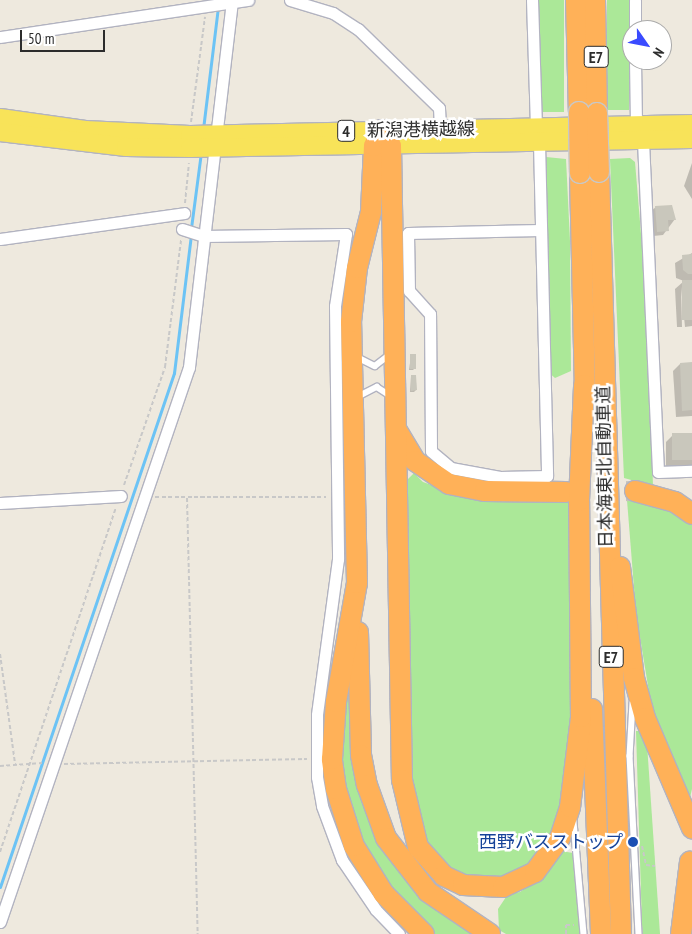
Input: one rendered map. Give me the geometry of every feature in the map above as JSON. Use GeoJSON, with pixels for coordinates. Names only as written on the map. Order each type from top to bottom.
{"type":"FeatureCollection","features":[{"type":"Feature","properties":{"kind":"highway","name":"日本海東北自動車道"},"geometry":{"type":"LineString","coordinates":[[576,0],[588,113],[600,172],[594,382],[602,934]]}},
{"type":"Feature","properties":{"kind":"highway","name":"日本海東北自動車道"},"geometry":{"type":"LineString","coordinates":[[595,0],[588,113],[580,173],[594,382],[621,934]]}},
{"type":"Feature","properties":{"kind":"highway"},"geometry":{"type":"LineString","coordinates":[[382,141],[371,212],[357,268],[352,347],[361,754],[374,810],[404,865],[428,892],[490,934]]}},
{"type":"Feature","properties":{"kind":"highway"},"geometry":{"type":"LineString","coordinates":[[382,141],[396,427],[402,780],[418,847],[444,876],[463,885],[484,889],[520,881],[550,856],[560,838],[575,771],[581,717],[578,501],[594,382]]}},
{"type":"Feature","properties":{"kind":"highway"},"geometry":{"type":"LineString","coordinates":[[594,382],[624,617],[634,678],[662,767],[692,828]]}},
{"type":"Feature","properties":{"kind":"highway"},"geometry":{"type":"LineString","coordinates":[[396,427],[416,461],[449,484],[485,491],[566,492]]}},
{"type":"Feature","properties":{"kind":"highway"},"geometry":{"type":"LineString","coordinates":[[635,491],[675,502],[692,514]]}},
{"type":"Feature","properties":{"kind":"highway"},"geometry":{"type":"LineString","coordinates":[[356,582],[333,734],[336,789],[351,837],[369,872],[424,934]]}},
{"type":"Feature","properties":{"kind":"highway"},"geometry":{"type":"LineString","coordinates":[[682,934],[690,862]]}},
{"type":"Feature","properties":{"kind":"main road","name":"新潟港横越線"},"geometry":{"type":"LineString","coordinates":[[0,118],[84,130],[190,135],[215,142]]}},
{"type":"Feature","properties":{"kind":"main road","name":"新潟港横越線"},"geometry":{"type":"LineString","coordinates":[[0,132],[126,147],[215,142],[382,141],[537,135],[636,125],[692,124]]}},
{"type":"Feature","properties":{"kind":"main road","name":"新潟港横越線"},"geometry":{"type":"LineString","coordinates":[[382,141],[440,129],[643,141],[692,139]]}},
{"type":"Feature","properties":{"kind":"street"},"geometry":{"type":"LineString","coordinates":[[0,922],[189,367],[232,0]]}},
{"type":"Feature","properties":{"kind":"street"},"geometry":{"type":"LineString","coordinates":[[0,37],[232,0],[248,0]]}},
{"type":"Feature","properties":{"kind":"street"},"geometry":{"type":"LineString","coordinates":[[290,0],[333,14],[358,30],[439,108],[440,129]]}},
{"type":"Feature","properties":{"kind":"street"},"geometry":{"type":"LineString","coordinates":[[532,0],[541,230],[547,476],[500,477],[450,468],[431,452],[430,314],[409,292],[408,233],[541,230]]}},
{"type":"Feature","properties":{"kind":"street"},"geometry":{"type":"LineString","coordinates":[[635,0],[635,20]]}},
{"type":"Feature","properties":{"kind":"street"},"geometry":{"type":"LineString","coordinates":[[636,70],[636,125]]}},
{"type":"Feature","properties":{"kind":"street"},"geometry":{"type":"LineString","coordinates":[[643,141],[658,472],[692,471]]}},
{"type":"Feature","properties":{"kind":"street"},"geometry":{"type":"LineString","coordinates":[[0,239],[184,213]]}},
{"type":"Feature","properties":{"kind":"street"},"geometry":{"type":"LineString","coordinates":[[182,229],[203,236],[346,234],[335,306],[336,597],[317,715],[316,759],[322,806],[342,860],[376,910],[399,934]]}},
{"type":"Feature","properties":{"kind":"street"},"geometry":{"type":"LineString","coordinates":[[0,503],[121,496]]}},
{"type":"Feature","properties":{"kind":"lane"},"geometry":{"type":"LineString","coordinates":[[352,347],[362,362],[374,366],[393,348]]}},
{"type":"Feature","properties":{"kind":"lane"},"geometry":{"type":"LineString","coordinates":[[353,415],[357,399],[369,388],[383,389],[395,400]]}},
{"type":"Feature","properties":{"kind":"lane"},"geometry":{"type":"LineString","coordinates":[[634,678],[630,756],[639,934]]}},
{"type":"Feature","properties":{"kind":"lane"},"geometry":{"type":"LineString","coordinates":[[575,771],[573,829],[584,934]]}},
{"type":"Feature","properties":{"kind":"path"},"geometry":{"type":"LineString","coordinates":[[190,135],[206,4]]}},
{"type":"Feature","properties":{"kind":"path"},"geometry":{"type":"LineString","coordinates":[[145,497],[337,496]]}},
{"type":"Feature","properties":{"kind":"path"},"geometry":{"type":"LineString","coordinates":[[187,498],[198,934]]}},
{"type":"Feature","properties":{"kind":"path"},"geometry":{"type":"LineString","coordinates":[[0,654],[15,764]]}},
{"type":"Feature","properties":{"kind":"path"},"geometry":{"type":"LineString","coordinates":[[53,764],[193,763],[316,759]]}},
{"type":"Feature","properties":{"kind":"path"},"geometry":{"type":"LineString","coordinates":[[0,766],[30,762]]}},
{"type":"Feature","properties":{"kind":"path"},"geometry":{"type":"LineString","coordinates":[[638,846],[645,846],[646,865],[655,866]]}},
{"type":"Feature","properties":{"kind":"path"},"geometry":{"type":"LineString","coordinates":[[566,934],[566,925],[574,925]]}},
{"type":"Feature","properties":{"kind":"green space"},"geometry":{"type":"Polygon","coordinates":[[[539,0],[564,0],[564,112],[539,112],[539,0]]]}},
{"type":"Feature","properties":{"kind":"green space"},"geometry":{"type":"Polygon","coordinates":[[[607,0],[629,0],[629,20],[622,20],[622,70],[629,70],[629,110],[607,110],[607,0]]]}},
{"type":"Feature","properties":{"kind":"green space"},"geometry":{"type":"Polygon","coordinates":[[[546,157],[566,159],[570,241],[571,371],[555,378],[547,371],[546,157]]]}},
{"type":"Feature","properties":{"kind":"green space"},"geometry":{"type":"Polygon","coordinates":[[[630,158],[635,162],[647,306],[653,486],[624,478],[610,159],[630,158]]]}},
{"type":"Feature","properties":{"kind":"green space"},"geometry":{"type":"Polygon","coordinates":[[[414,473],[423,482],[468,498],[568,499],[571,730],[560,816],[549,842],[529,865],[508,877],[465,878],[442,863],[427,847],[410,781],[404,483],[414,473]]]}},
{"type":"Feature","properties":{"kind":"green space"},"geometry":{"type":"Polygon","coordinates":[[[627,500],[680,514],[692,525],[692,789],[688,806],[651,704],[636,613],[627,500]]]}},
{"type":"Feature","properties":{"kind":"green space"},"geometry":{"type":"Polygon","coordinates":[[[349,674],[370,819],[482,934],[430,934],[370,864],[338,776],[340,710],[349,674]]]}},
{"type":"Feature","properties":{"kind":"green space"},"geometry":{"type":"Polygon","coordinates":[[[636,731],[643,731],[647,744],[660,934],[643,934],[636,731]]]}},
{"type":"Feature","properties":{"kind":"green space"},"geometry":{"type":"Polygon","coordinates":[[[561,851],[573,853],[581,934],[506,934],[499,930],[498,909],[508,894],[520,892],[545,874],[561,851]]]}},
{"type":"Feature","properties":{"kind":"building"},"geometry":{"type":"Polygon","coordinates":[[[672,205],[676,220],[668,220],[669,231],[657,232],[655,206],[672,205]]]}},
{"type":"Feature","properties":{"kind":"building"},"geometry":{"type":"Polygon","coordinates":[[[692,254],[692,274],[688,274],[683,270],[682,255],[692,254]]]}},
{"type":"Feature","properties":{"kind":"building"},"geometry":{"type":"Polygon","coordinates":[[[682,280],[692,280],[692,320],[682,320],[682,280]]]}},
{"type":"Feature","properties":{"kind":"building"},"geometry":{"type":"Polygon","coordinates":[[[410,354],[416,354],[416,369],[410,369],[410,354]]]}},
{"type":"Feature","properties":{"kind":"building"},"geometry":{"type":"Polygon","coordinates":[[[692,362],[692,410],[682,411],[680,363],[692,362]]]}},
{"type":"Feature","properties":{"kind":"building"},"geometry":{"type":"Polygon","coordinates":[[[411,375],[416,375],[417,390],[411,391],[411,375]]]}},
{"type":"Feature","properties":{"kind":"building"},"geometry":{"type":"Polygon","coordinates":[[[672,433],[692,433],[692,460],[672,460],[672,433]]]}},
{"type":"Feature","properties":{"kind":"waterway"},"geometry":{"type":"LineString","coordinates":[[203,129],[218,6]]}},
{"type":"Feature","properties":{"kind":"waterway"},"geometry":{"type":"LineString","coordinates":[[191,228],[201,152]]}},
{"type":"Feature","properties":{"kind":"waterway"},"geometry":{"type":"LineString","coordinates":[[0,887],[174,373],[191,234]]}},
{"type":"Feature","properties":{"kind":"tunnel"},"geometry":{"type":"LineString","coordinates":[[566,492],[635,491]]}},
{"type":"Feature","properties":{"kind":"place","name":"西野バスストップ"},"geometry":{"type":"Point","coordinates":[633,842]}}]}
